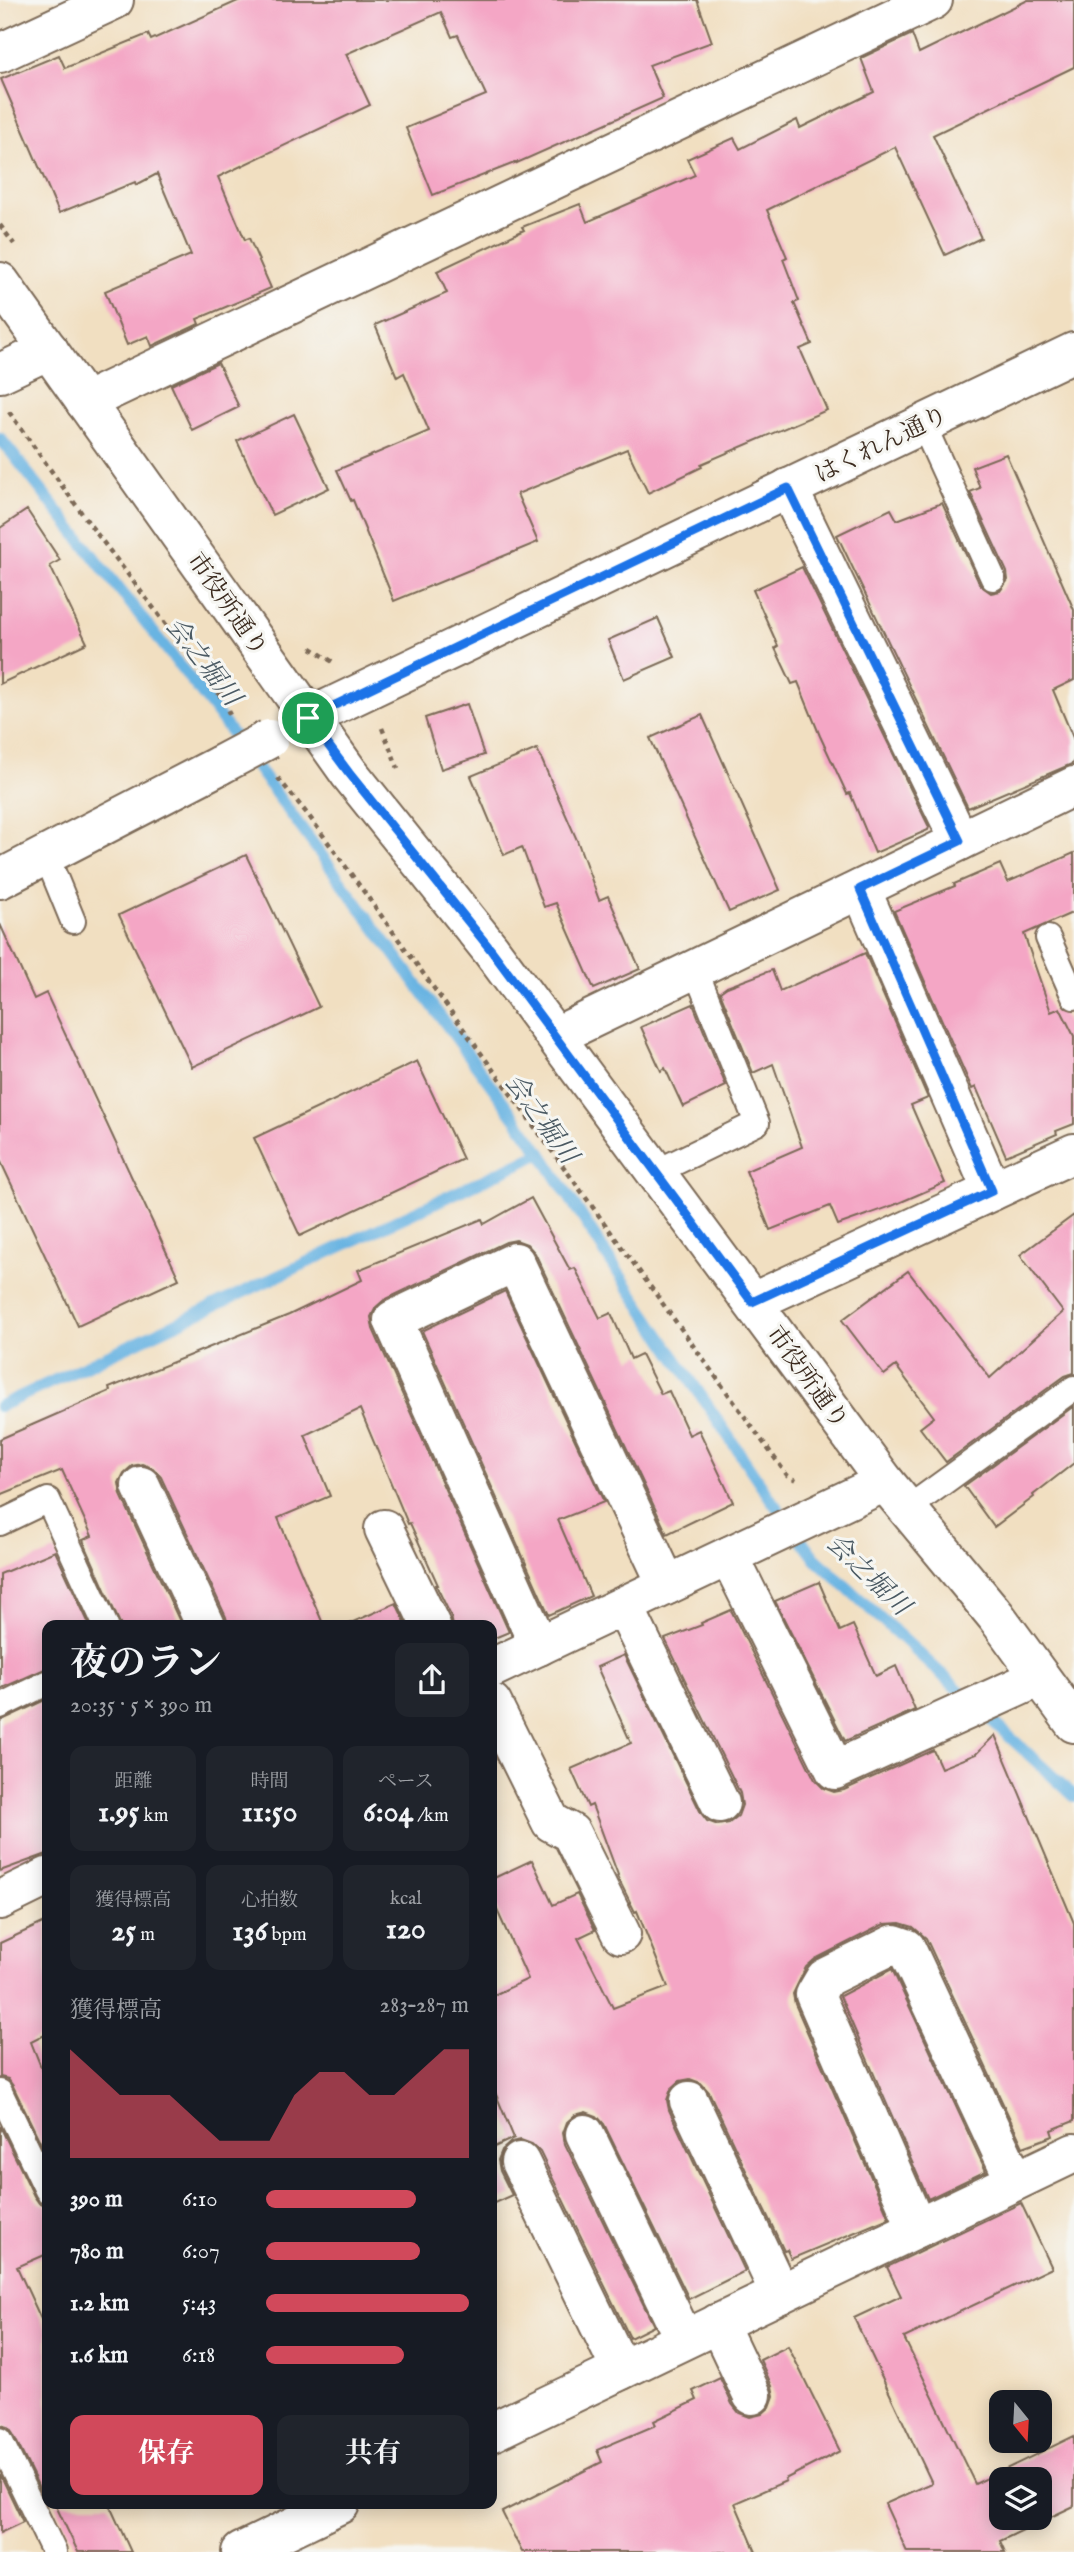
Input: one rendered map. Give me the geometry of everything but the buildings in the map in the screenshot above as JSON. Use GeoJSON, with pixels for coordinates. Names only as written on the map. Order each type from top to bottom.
{"type":"FeatureCollection","features":[{"type":"Feature","properties":{"kind":"street"},"geometry":{"type":"LineString","coordinates":[[0,53],[114,0]]}},
{"type":"Feature","properties":{"kind":"street"},"geometry":{"type":"LineString","coordinates":[[85,402],[933,0]]}},
{"type":"Feature","properties":{"kind":"street","name":"市役所通り"},"geometry":{"type":"LineString","coordinates":[[0,282],[23,363],[85,402],[349,773],[491,950],[896,1496],[996,1616],[1074,1723]]}},
{"type":"Feature","properties":{"kind":"street","name":"はくれん通り"},"geometry":{"type":"LineString","coordinates":[[0,879],[62,839],[220,765],[308,718],[1074,352]]}},
{"type":"Feature","properties":{"kind":"street"},"geometry":{"type":"LineString","coordinates":[[788,488],[960,841]]}},
{"type":"Feature","properties":{"kind":"street"},"geometry":{"type":"LineString","coordinates":[[556,1036],[1074,786]]}},
{"type":"Feature","properties":{"kind":"street"},"geometry":{"type":"LineString","coordinates":[[860,889],[992,1191]]}},
{"type":"Feature","properties":{"kind":"street"},"geometry":{"type":"LineString","coordinates":[[752,1302],[1074,1153]]}},
{"type":"Feature","properties":{"kind":"street"},"geometry":{"type":"LineString","coordinates":[[539,1646],[393,1320],[515,1262],[667,1585]]}},
{"type":"Feature","properties":{"kind":"street"},"geometry":{"type":"LineString","coordinates":[[141,1486],[203,1620]]}},
{"type":"Feature","properties":{"kind":"street"},"geometry":{"type":"LineString","coordinates":[[497,1666],[729,1556],[795,1514],[896,1496]]}},
{"type":"Feature","properties":{"kind":"street"},"geometry":{"type":"LineString","coordinates":[[384,1529],[429,1620]]}},
{"type":"Feature","properties":{"kind":"street"},"geometry":{"type":"LineString","coordinates":[[729,1556],[835,1770],[1040,1677]]}},
{"type":"Feature","properties":{"kind":"street"},"geometry":{"type":"LineString","coordinates":[[624,1606],[719,1802]]}},
{"type":"Feature","properties":{"kind":"street"},"geometry":{"type":"LineString","coordinates":[[497,1713],[551,1822],[571,1833],[621,1934]]}},
{"type":"Feature","properties":{"kind":"street"},"geometry":{"type":"LineString","coordinates":[[0,1900],[42,1879]]}},
{"type":"Feature","properties":{"kind":"street"},"geometry":{"type":"LineString","coordinates":[[917,2228],[816,1995],[825,1978],[894,1944],[905,1948],[1015,2181]]}},
{"type":"Feature","properties":{"kind":"street"},"geometry":{"type":"LineString","coordinates":[[689,2101],[780,2294]]}},
{"type":"Feature","properties":{"kind":"street"},"geometry":{"type":"LineString","coordinates":[[585,2134],[684,2339]]}},
{"type":"Feature","properties":{"kind":"street"},"geometry":{"type":"LineString","coordinates":[[497,2430],[1074,2153]]}},
{"type":"Feature","properties":{"kind":"street"},"geometry":{"type":"LineString","coordinates":[[520,2162],[621,2370]]}},
{"type":"Feature","properties":{"kind":"street"},"geometry":{"type":"LineString","coordinates":[[718,2323],[752,2395]]}},
{"type":"Feature","properties":{"kind":"street"},"geometry":{"type":"LineString","coordinates":[[241,2552],[330,2509]]}},
{"type":"Feature","properties":{"kind":"lane"},"geometry":{"type":"LineString","coordinates":[[923,424],[993,578]]}},
{"type":"Feature","properties":{"kind":"lane"},"geometry":{"type":"LineString","coordinates":[[62,839],[73,921]]}},
{"type":"Feature","properties":{"kind":"lane"},"geometry":{"type":"LineString","coordinates":[[1048,938],[1074,997]]}},
{"type":"Feature","properties":{"kind":"lane"},"geometry":{"type":"LineString","coordinates":[[656,1172],[757,1123],[695,969]]}},
{"type":"Feature","properties":{"kind":"lane"},"geometry":{"type":"LineString","coordinates":[[896,1496],[1074,1388]]}},
{"type":"Feature","properties":{"kind":"lane"},"geometry":{"type":"LineString","coordinates":[[0,1523],[48,1500],[103,1620]]}},
{"type":"Feature","properties":{"kind":"lane"},"geometry":{"type":"LineString","coordinates":[[0,1706],[42,1685]]}},
{"type":"Feature","properties":{"kind":"lane"},"geometry":{"type":"LineString","coordinates":[[0,2092],[42,2180]]}},
{"type":"Feature","properties":{"kind":"lane"},"geometry":{"type":"LineString","coordinates":[[0,2440],[54,2552]]}},
{"type":"Feature","properties":{"kind":"path"},"geometry":{"type":"LineString","coordinates":[[8,410],[91,526],[219,694],[229,714]]}},
{"type":"Feature","properties":{"kind":"path"},"geometry":{"type":"LineString","coordinates":[[318,652],[340,667]]}},
{"type":"Feature","properties":{"kind":"path"},"geometry":{"type":"LineString","coordinates":[[219,694],[239,682]]}},
{"type":"Feature","properties":{"kind":"path"},"geometry":{"type":"LineString","coordinates":[[379,722],[397,763]]}},
{"type":"Feature","properties":{"kind":"path"},"geometry":{"type":"LineString","coordinates":[[276,776],[309,816],[787,1475],[795,1514]]}},
{"type":"Feature","properties":{"kind":"waterway","name":"会之堀川"},"geometry":{"type":"LineString","coordinates":[[0,438],[210,704],[541,1153],[772,1501],[815,1558],[1074,1796]]}},
{"type":"Feature","properties":{"kind":"waterway"},"geometry":{"type":"LineString","coordinates":[[0,1406],[541,1153]]}},
{"type":"Feature","properties":{"kind":"route"},"geometry":{"type":"LineString","coordinates":[[788,488],[960,841],[860,889],[992,1191],[752,1302],[491,950],[308,718],[788,488]]}}]}
